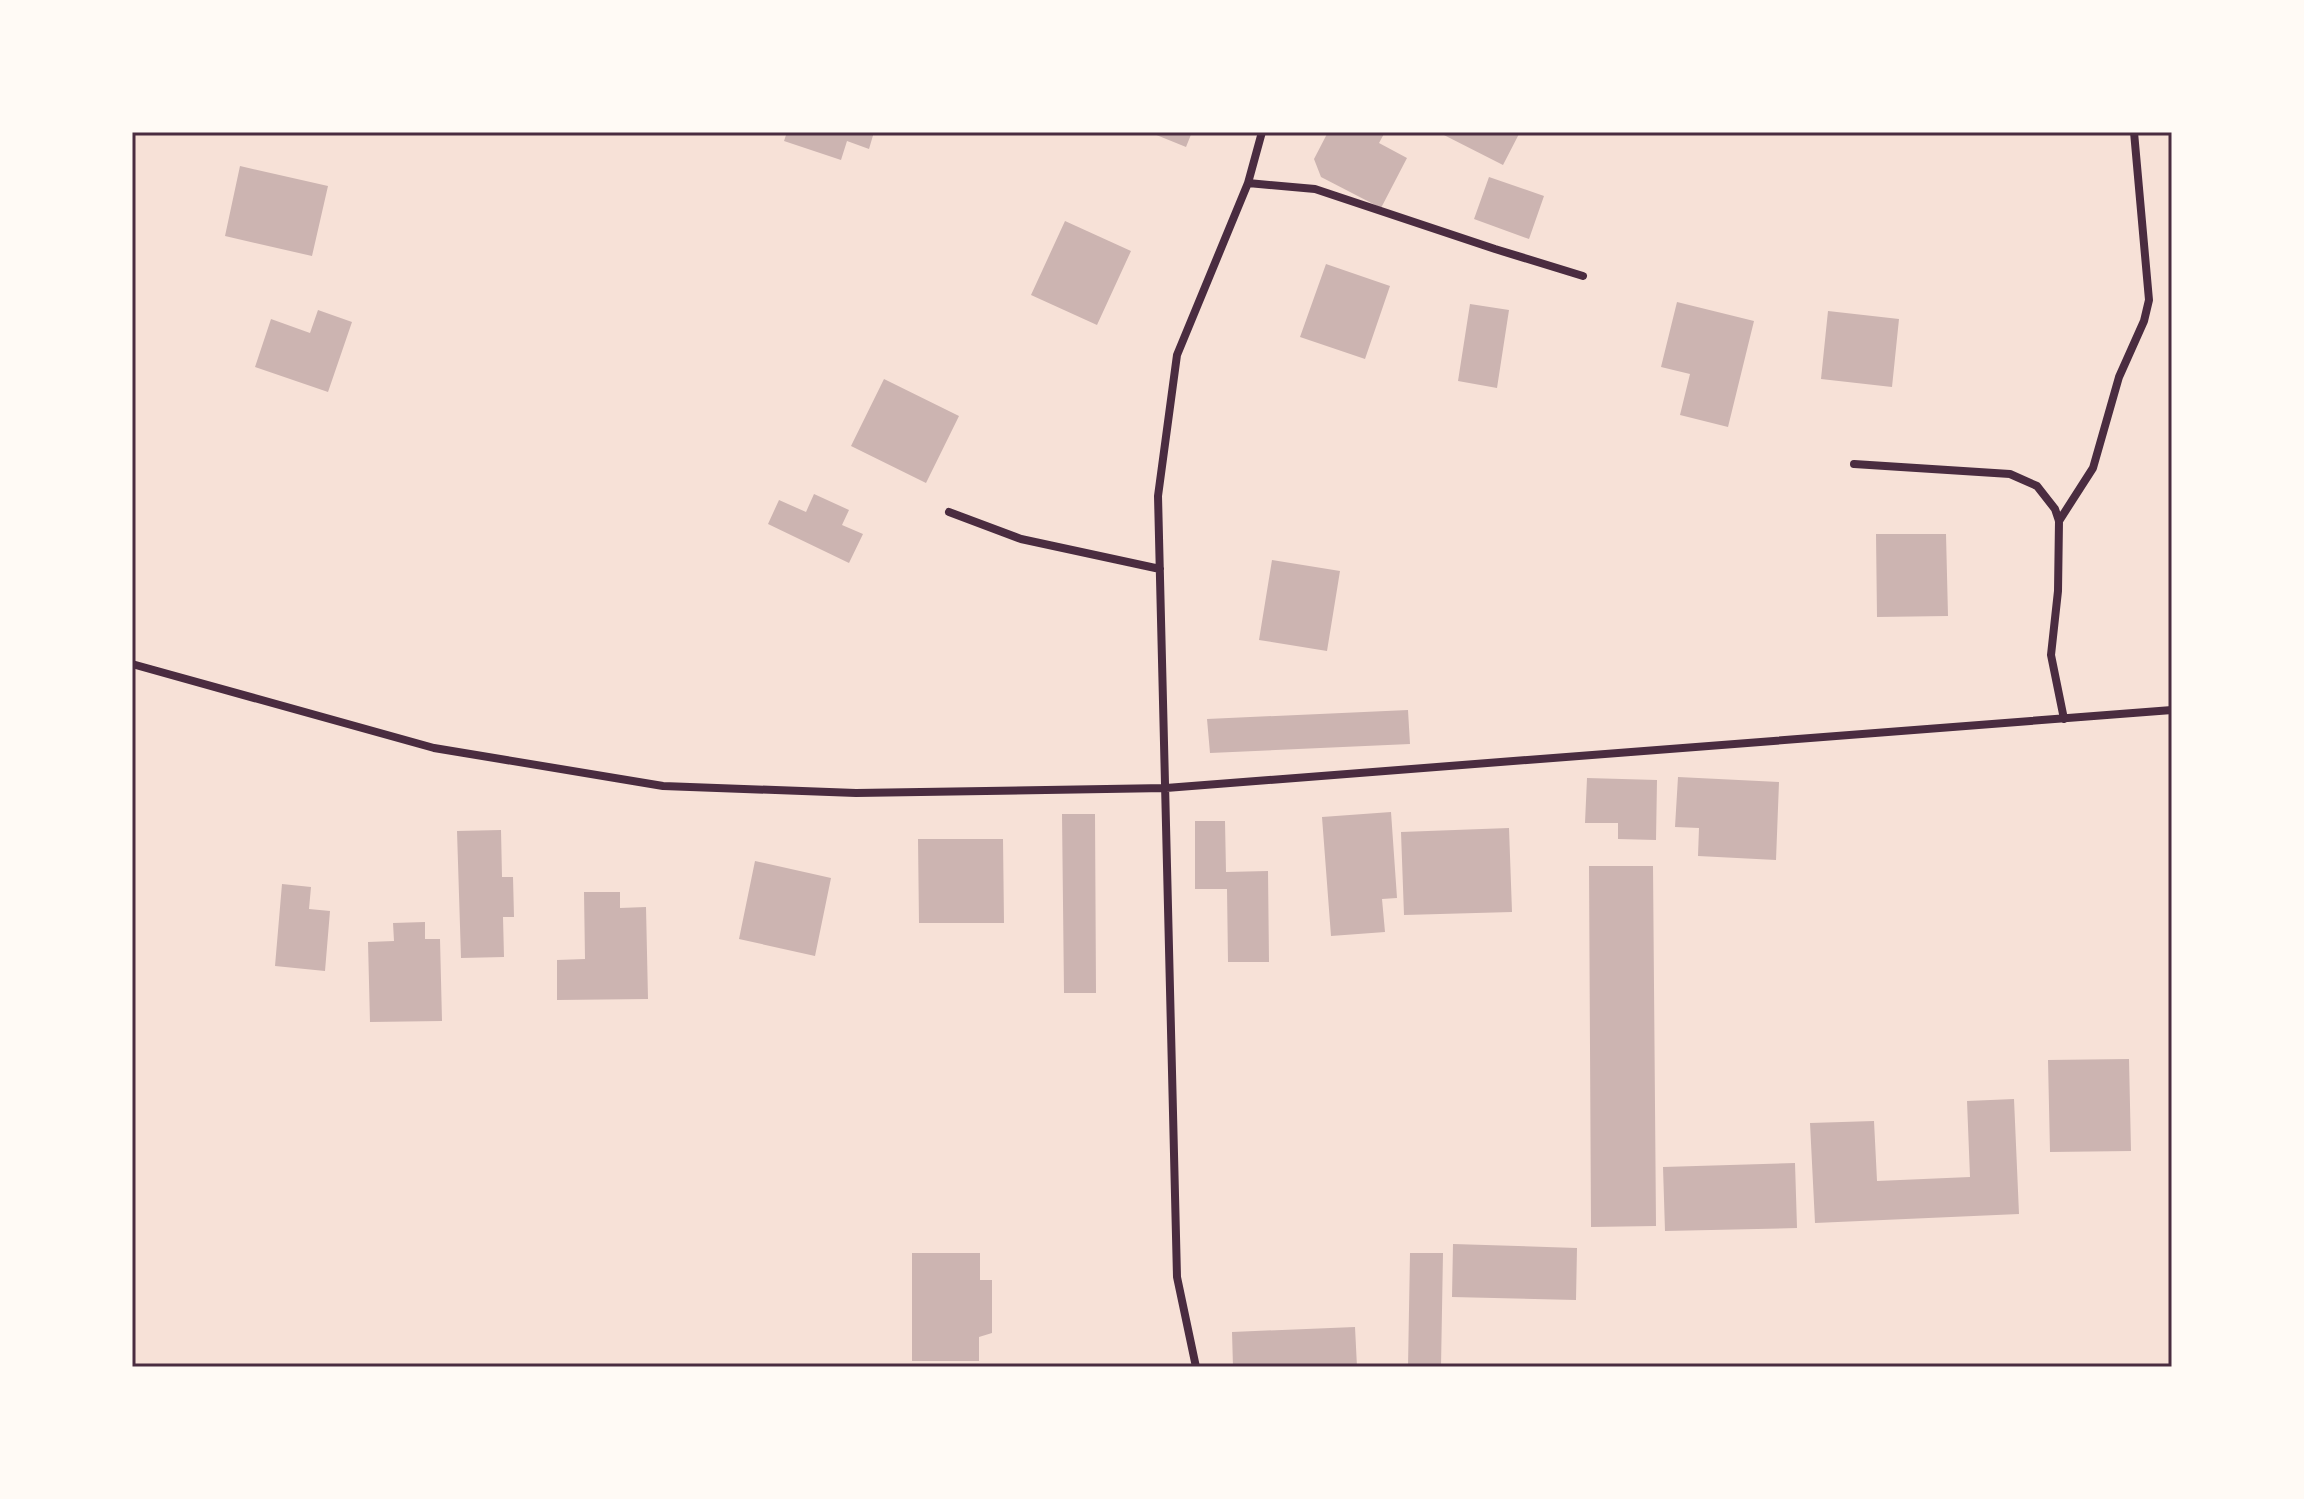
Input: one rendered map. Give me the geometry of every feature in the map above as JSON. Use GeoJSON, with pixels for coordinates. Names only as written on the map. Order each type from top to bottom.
{"type":"FeatureCollection","features":[{"type":"Feature","properties":{"kind":"street"},"geometry":{"type":"LineString","coordinates":[[1196,1367],[1177,1277],[1158,496],[1177,355],[1248,183],[1262,132]]}},
{"type":"Feature","properties":{"kind":"street"},"geometry":{"type":"LineString","coordinates":[[2059,521],[2093,468],[2119,377],[2144,321],[2149,300],[2134,132]]}},
{"type":"Feature","properties":{"kind":"street"},"geometry":{"type":"LineString","coordinates":[[1248,183],[1315,189],[1583,276]]}},
{"type":"Feature","properties":{"kind":"street"},"geometry":{"type":"LineString","coordinates":[[1854,464],[2010,474],[2037,486],[2055,509],[2059,521],[2058,591],[2051,655],[2064,719]]}},
{"type":"Feature","properties":{"kind":"street"},"geometry":{"type":"LineString","coordinates":[[949,512],[1021,539],[1160,569]]}},
{"type":"Feature","properties":{"kind":"street"},"geometry":{"type":"LineString","coordinates":[[132,664],[434,748],[663,786],[856,793],[1166,788],[2172,710]]}},
{"type":"Feature","properties":{"kind":"building"},"geometry":{"type":"Polygon","coordinates":[[[787,132],[874,132],[869,149],[847,141],[841,160],[784,141],[787,132]]]}},
{"type":"Feature","properties":{"kind":"building"},"geometry":{"type":"Polygon","coordinates":[[[1149,132],[1192,132],[1186,147],[1149,132]]]}},
{"type":"Feature","properties":{"kind":"building"},"geometry":{"type":"Polygon","coordinates":[[[1328,132],[1385,132],[1379,143],[1407,158],[1381,208],[1321,177],[1314,159],[1328,132]]]}},
{"type":"Feature","properties":{"kind":"building"},"geometry":{"type":"Polygon","coordinates":[[[1438,132],[1520,132],[1503,165],[1438,132]]]}},
{"type":"Feature","properties":{"kind":"building"},"geometry":{"type":"Polygon","coordinates":[[[240,166],[328,186],[312,256],[225,236],[240,166]]]}},
{"type":"Feature","properties":{"kind":"building"},"geometry":{"type":"Polygon","coordinates":[[[1489,177],[1544,196],[1529,239],[1474,219],[1489,177]]]}},
{"type":"Feature","properties":{"kind":"building"},"geometry":{"type":"Polygon","coordinates":[[[1065,221],[1131,251],[1097,325],[1031,295],[1065,221]]]}},
{"type":"Feature","properties":{"kind":"building"},"geometry":{"type":"Polygon","coordinates":[[[1326,264],[1390,286],[1365,359],[1300,337],[1326,264]]]}},
{"type":"Feature","properties":{"kind":"building"},"geometry":{"type":"Polygon","coordinates":[[[1677,302],[1754,321],[1728,427],[1680,415],[1690,374],[1661,367],[1677,302]]]}},
{"type":"Feature","properties":{"kind":"building"},"geometry":{"type":"Polygon","coordinates":[[[1470,304],[1509,310],[1497,388],[1458,381],[1470,304]]]}},
{"type":"Feature","properties":{"kind":"building"},"geometry":{"type":"Polygon","coordinates":[[[318,310],[352,322],[328,392],[255,367],[271,319],[310,333],[318,310]]]}},
{"type":"Feature","properties":{"kind":"building"},"geometry":{"type":"Polygon","coordinates":[[[1828,311],[1899,319],[1892,387],[1821,379],[1828,311]]]}},
{"type":"Feature","properties":{"kind":"building"},"geometry":{"type":"Polygon","coordinates":[[[884,379],[959,416],[926,483],[851,446],[884,379]]]}},
{"type":"Feature","properties":{"kind":"building"},"geometry":{"type":"Polygon","coordinates":[[[814,494],[849,510],[842,525],[863,534],[849,563],[768,524],[779,500],[806,512],[814,494]]]}},
{"type":"Feature","properties":{"kind":"building"},"geometry":{"type":"Polygon","coordinates":[[[1876,534],[1946,534],[1948,616],[1877,617],[1876,534]]]}},
{"type":"Feature","properties":{"kind":"building"},"geometry":{"type":"Polygon","coordinates":[[[1272,560],[1340,571],[1327,651],[1259,640],[1272,560]]]}},
{"type":"Feature","properties":{"kind":"building"},"geometry":{"type":"Polygon","coordinates":[[[1408,710],[1410,744],[1210,753],[1207,719],[1408,710]]]}},
{"type":"Feature","properties":{"kind":"building"},"geometry":{"type":"Polygon","coordinates":[[[1678,777],[1779,782],[1776,860],[1698,856],[1699,828],[1675,827],[1678,777]]]}},
{"type":"Feature","properties":{"kind":"building"},"geometry":{"type":"Polygon","coordinates":[[[1587,778],[1657,780],[1656,840],[1618,839],[1618,823],[1585,823],[1587,778]]]}},
{"type":"Feature","properties":{"kind":"building"},"geometry":{"type":"Polygon","coordinates":[[[1391,812],[1397,898],[1382,899],[1385,932],[1331,936],[1322,817],[1391,812]]]}},
{"type":"Feature","properties":{"kind":"building"},"geometry":{"type":"Polygon","coordinates":[[[1062,814],[1095,814],[1096,993],[1064,993],[1062,814]]]}},
{"type":"Feature","properties":{"kind":"building"},"geometry":{"type":"Polygon","coordinates":[[[1195,821],[1225,821],[1226,872],[1268,871],[1269,962],[1228,962],[1227,889],[1195,889],[1195,821]]]}},
{"type":"Feature","properties":{"kind":"building"},"geometry":{"type":"Polygon","coordinates":[[[1509,828],[1512,912],[1404,915],[1401,832],[1509,828]]]}},
{"type":"Feature","properties":{"kind":"building"},"geometry":{"type":"Polygon","coordinates":[[[501,830],[502,877],[513,877],[514,917],[503,917],[504,957],[461,958],[457,831],[501,830]]]}},
{"type":"Feature","properties":{"kind":"building"},"geometry":{"type":"Polygon","coordinates":[[[918,839],[1003,839],[1004,923],[919,923],[918,839]]]}},
{"type":"Feature","properties":{"kind":"building"},"geometry":{"type":"Polygon","coordinates":[[[755,861],[831,878],[815,956],[739,939],[755,861]]]}},
{"type":"Feature","properties":{"kind":"building"},"geometry":{"type":"Polygon","coordinates":[[[1589,866],[1653,866],[1656,1226],[1591,1227],[1589,866]]]}},
{"type":"Feature","properties":{"kind":"building"},"geometry":{"type":"Polygon","coordinates":[[[282,884],[311,887],[309,909],[330,911],[325,971],[275,966],[282,884]]]}},
{"type":"Feature","properties":{"kind":"building"},"geometry":{"type":"Polygon","coordinates":[[[584,892],[620,892],[620,908],[646,907],[648,999],[557,1000],[557,960],[585,959],[584,892]]]}},
{"type":"Feature","properties":{"kind":"building"},"geometry":{"type":"Polygon","coordinates":[[[425,922],[425,939],[440,939],[442,1021],[370,1022],[368,942],[394,941],[393,923],[425,922]]]}},
{"type":"Feature","properties":{"kind":"building"},"geometry":{"type":"Polygon","coordinates":[[[2129,1059],[2131,1151],[2050,1152],[2048,1060],[2129,1059]]]}},
{"type":"Feature","properties":{"kind":"building"},"geometry":{"type":"Polygon","coordinates":[[[2014,1099],[2019,1214],[1815,1223],[1810,1123],[1874,1121],[1877,1181],[1970,1177],[1967,1101],[2014,1099]]]}},
{"type":"Feature","properties":{"kind":"building"},"geometry":{"type":"Polygon","coordinates":[[[1795,1163],[1797,1228],[1665,1231],[1663,1167],[1795,1163]]]}},
{"type":"Feature","properties":{"kind":"building"},"geometry":{"type":"Polygon","coordinates":[[[1453,1244],[1577,1248],[1576,1300],[1452,1297],[1453,1244]]]}},
{"type":"Feature","properties":{"kind":"building"},"geometry":{"type":"Polygon","coordinates":[[[912,1253],[980,1253],[980,1280],[992,1280],[992,1333],[979,1337],[979,1361],[912,1361],[912,1253]]]}},
{"type":"Feature","properties":{"kind":"building"},"geometry":{"type":"Polygon","coordinates":[[[1410,1253],[1443,1253],[1441,1367],[1408,1367],[1410,1253]]]}},
{"type":"Feature","properties":{"kind":"building"},"geometry":{"type":"Polygon","coordinates":[[[1355,1327],[1357,1367],[1233,1367],[1232,1332],[1355,1327]]]}}]}
